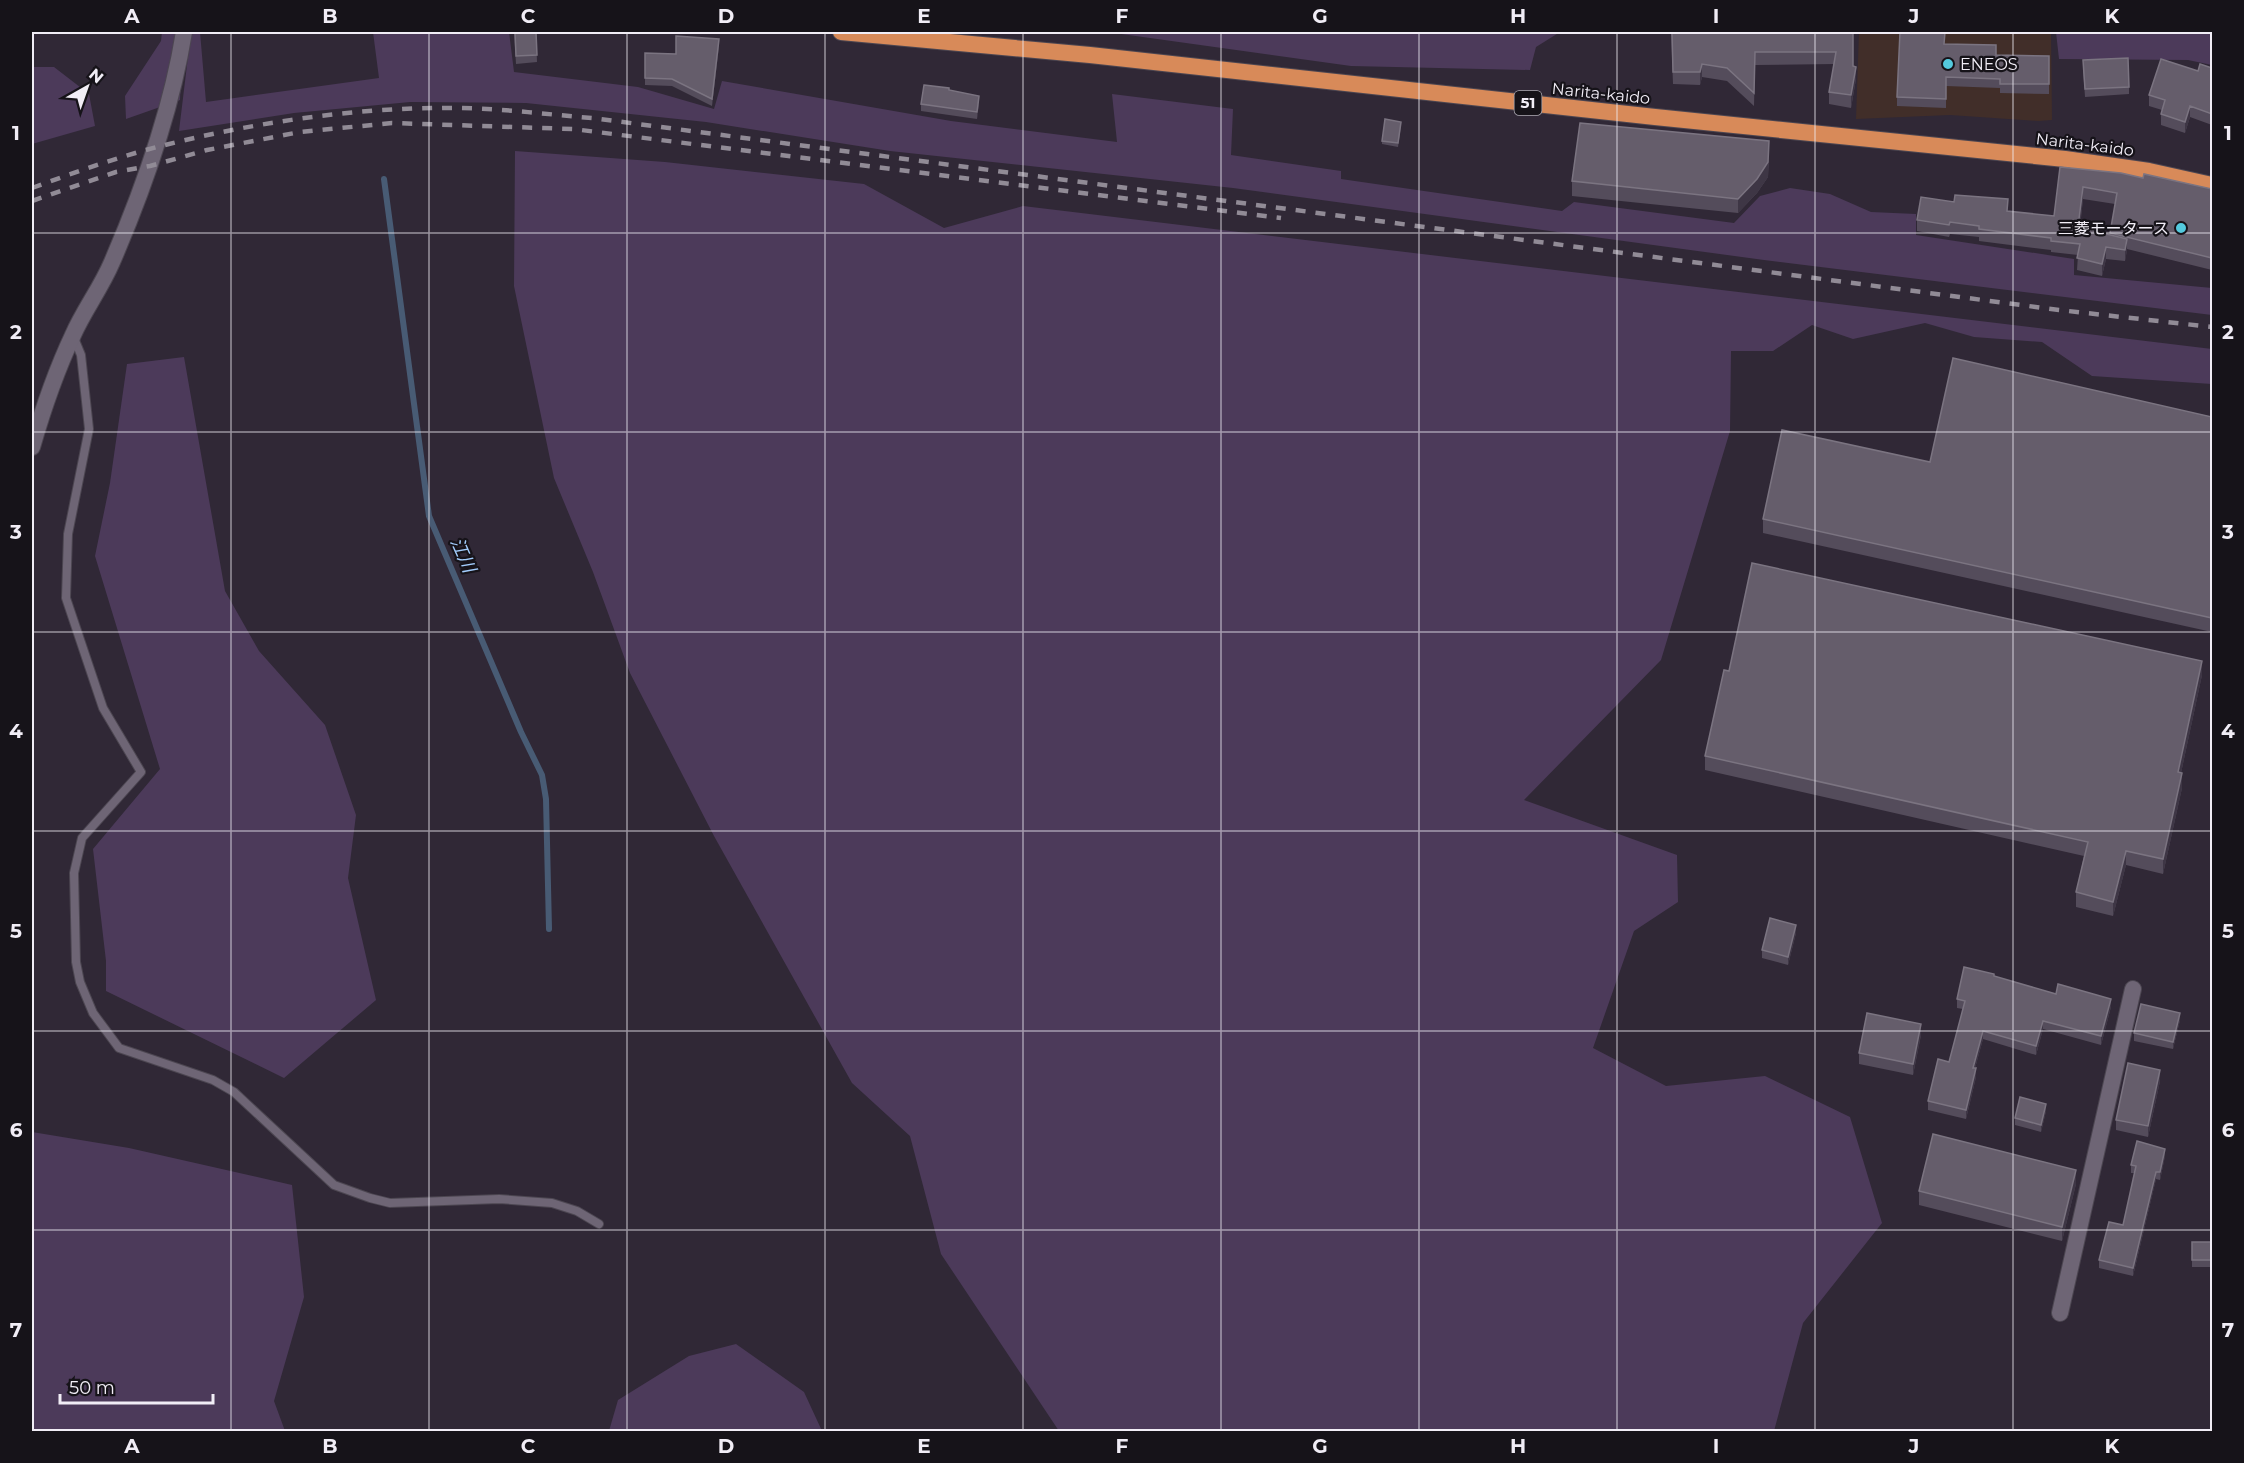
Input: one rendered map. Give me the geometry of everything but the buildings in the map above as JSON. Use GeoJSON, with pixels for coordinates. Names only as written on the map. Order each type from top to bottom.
{"type":"FeatureCollection","features":[{"type":"Feature","properties":{"kind":"highway","name":"Narita-kaido"},"geometry":{"type":"LineString","coordinates":[[841,32],[1090,55],[2065,159],[2149,171],[2212,185]]}},
{"type":"Feature","properties":{"kind":"street"},"geometry":{"type":"LineString","coordinates":[[32,447],[46,401],[73,335],[111,264],[157,147],[184,32]]}},
{"type":"Feature","properties":{"kind":"street"},"geometry":{"type":"LineString","coordinates":[[932,32],[958,44]]}},
{"type":"Feature","properties":{"kind":"street"},"geometry":{"type":"LineString","coordinates":[[2060,1313],[2133,989]]}},
{"type":"Feature","properties":{"kind":"lane"},"geometry":{"type":"LineString","coordinates":[[73,335],[81,355],[89,429],[68,534],[66,598],[103,708],[141,772],[82,838],[74,873],[76,962],[80,982],[93,1013],[119,1048],[213,1080],[234,1092],[334,1185],[390,1203],[499,1198],[552,1203],[577,1211],[598,1224]]}},
{"type":"Feature","properties":{"kind":"shaded area"},"geometry":{"type":"Polygon","coordinates":[[[162,32],[183,32],[180,100],[126,119],[125,96],[161,41],[162,32]]]}},
{"type":"Feature","properties":{"kind":"shaded area"},"geometry":{"type":"Polygon","coordinates":[[[191,32],[200,32],[206,102],[379,78],[373,32],[509,32],[514,72],[638,87],[714,109],[722,81],[951,121],[1117,142],[1112,94],[1233,109],[1231,155],[1341,171],[1341,179],[1562,211],[1574,202],[1734,223],[1760,196],[1790,188],[1830,194],[1871,212],[1916,214],[1916,235],[2074,259],[2074,275],[2212,288],[2212,315],[1764,260],[1233,188],[890,151],[706,122],[526,103],[410,102],[294,113],[179,131],[191,32]]]}},
{"type":"Feature","properties":{"kind":"shaded area"},"geometry":{"type":"Polygon","coordinates":[[[1107,32],[1560,32],[1536,47],[1530,70],[1351,66],[1107,32]]]}},
{"type":"Feature","properties":{"kind":"shaded area"},"geometry":{"type":"Polygon","coordinates":[[[1859,32],[2051,32],[2052,120],[1950,115],[1856,119],[1859,32]]]}},
{"type":"Feature","properties":{"kind":"shaded area"},"geometry":{"type":"Polygon","coordinates":[[[2056,32],[2212,32],[2212,65],[2188,60],[2059,59],[2056,32]]]}},
{"type":"Feature","properties":{"kind":"shaded area"},"geometry":{"type":"Polygon","coordinates":[[[32,67],[54,67],[89,94],[95,126],[32,144],[32,67]]]}},
{"type":"Feature","properties":{"kind":"shaded area"},"geometry":{"type":"Polygon","coordinates":[[[515,151],[665,162],[864,184],[944,228],[1023,206],[2212,349],[2212,384],[2092,376],[2042,342],[1974,337],[1925,323],[1853,339],[1812,325],[1773,351],[1731,351],[1730,431],[1661,660],[1524,800],[1677,855],[1678,902],[1634,931],[1593,1048],[1666,1086],[1765,1076],[1850,1117],[1882,1223],[1803,1323],[1774,1431],[1059,1431],[941,1254],[910,1136],[852,1083],[714,836],[630,673],[593,572],[554,478],[514,286],[515,151]]]}},
{"type":"Feature","properties":{"kind":"shaded area"},"geometry":{"type":"Polygon","coordinates":[[[184,357],[225,591],[259,651],[325,725],[356,815],[348,878],[376,1000],[284,1078],[106,991],[106,961],[93,849],[160,769],[95,556],[110,483],[127,364],[184,357]]]}},
{"type":"Feature","properties":{"kind":"shaded area"},"geometry":{"type":"Polygon","coordinates":[[[32,1132],[129,1148],[292,1185],[304,1297],[274,1401],[285,1431],[32,1431],[32,1132]]]}},
{"type":"Feature","properties":{"kind":"shaded area"},"geometry":{"type":"Polygon","coordinates":[[[736,1344],[804,1392],[822,1431],[609,1431],[618,1400],[689,1356],[736,1344]]]}},
{"type":"Feature","properties":{"kind":"waterway","name":"江川"},"geometry":{"type":"LineString","coordinates":[[384,179],[429,516],[521,732],[542,775],[546,799],[549,929]]}},
{"type":"Feature","properties":{"kind":"railway"},"geometry":{"type":"LineString","coordinates":[[32,188],[141,151],[226,131],[298,119],[371,111],[441,108],[498,110],[592,118],[2059,310],[2212,327]]}},
{"type":"Feature","properties":{"kind":"railway"},"geometry":{"type":"LineString","coordinates":[[32,201],[116,172],[150,166],[207,150],[300,132],[392,123],[573,129],[1281,218]]}},
{"type":"Feature","properties":{"kind":"place","name":"ENEOS"},"geometry":{"type":"Point","coordinates":[1948,64]}},
{"type":"Feature","properties":{"kind":"place","name":"三菱モータース"},"geometry":{"type":"Point","coordinates":[2181,228]}}]}
